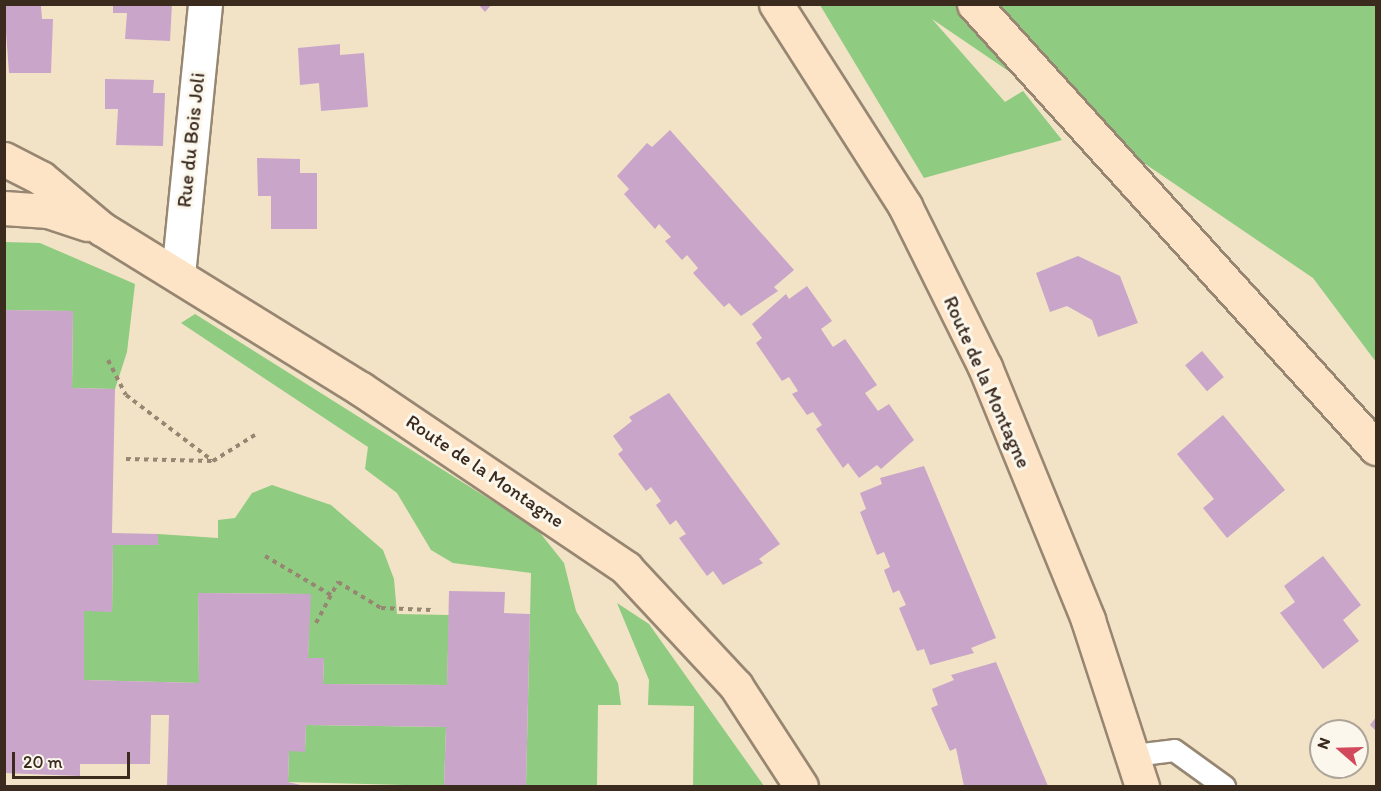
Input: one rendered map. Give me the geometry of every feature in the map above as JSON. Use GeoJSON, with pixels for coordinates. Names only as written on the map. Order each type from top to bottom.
{"type":"FeatureCollection","features":[{"type":"Feature","properties":{"kind":"main road","name":"Route de la Montagne"},"geometry":{"type":"LineString","coordinates":[[776,4],[905,206],[985,367],[1088,620],[1134,755],[1142,786]]}},
{"type":"Feature","properties":{"kind":"main road"},"geometry":{"type":"LineString","coordinates":[[974,4],[1377,448]]}},
{"type":"Feature","properties":{"kind":"main road","name":"Route de la Montagne"},"geometry":{"type":"LineString","coordinates":[[4,159],[41,178],[102,229],[445,443],[626,568],[736,686],[801,786]]}},
{"type":"Feature","properties":{"kind":"main road","name":"Route de la Montagne"},"geometry":{"type":"LineString","coordinates":[[4,208],[48,211],[102,229]]}},
{"type":"Feature","properties":{"kind":"street","name":"Rue du Bois Joli"},"geometry":{"type":"LineString","coordinates":[[178,275],[205,4]]}},
{"type":"Feature","properties":{"kind":"lane"},"geometry":{"type":"LineString","coordinates":[[1134,755],[1174,750],[1224,786]]}},
{"type":"Feature","properties":{"kind":"path"},"geometry":{"type":"LineString","coordinates":[[108,360],[126,395],[213,461]]}},
{"type":"Feature","properties":{"kind":"path"},"geometry":{"type":"LineString","coordinates":[[126,459],[213,461],[258,433]]}},
{"type":"Feature","properties":{"kind":"path"},"geometry":{"type":"LineString","coordinates":[[265,556],[332,595]]}},
{"type":"Feature","properties":{"kind":"path"},"geometry":{"type":"LineString","coordinates":[[316,623],[338,582],[381,608],[431,609]]}},
{"type":"Feature","properties":{"kind":"green space"},"geometry":{"type":"Polygon","coordinates":[[[820,5],[1376,5],[1376,362],[1313,278],[932,19],[1005,102],[1023,91],[1062,140],[924,178],[820,5]]]}},
{"type":"Feature","properties":{"kind":"green space"},"geometry":{"type":"Polygon","coordinates":[[[5,242],[40,243],[135,284],[127,352],[115,389],[72,388],[73,311],[5,310],[5,242]]]}},
{"type":"Feature","properties":{"kind":"green space"},"geometry":{"type":"Polygon","coordinates":[[[195,314],[537,529],[564,563],[576,611],[618,683],[621,705],[598,705],[597,786],[526,786],[531,573],[453,563],[431,550],[397,493],[365,469],[368,447],[181,323],[195,314]]]}},
{"type":"Feature","properties":{"kind":"green space"},"geometry":{"type":"Polygon","coordinates":[[[272,485],[331,505],[383,550],[394,579],[397,614],[449,615],[447,685],[323,684],[324,658],[308,658],[310,594],[198,593],[199,683],[84,680],[84,611],[112,611],[113,545],[157,545],[158,534],[218,538],[218,520],[235,518],[252,493],[272,485]]]}},
{"type":"Feature","properties":{"kind":"green space"},"geometry":{"type":"Polygon","coordinates":[[[617,603],[649,624],[764,786],[693,786],[694,706],[648,705],[649,680],[617,603]]]}},
{"type":"Feature","properties":{"kind":"green space"},"geometry":{"type":"Polygon","coordinates":[[[306,725],[446,727],[444,786],[288,782],[289,751],[305,751],[306,725]]]}},
{"type":"Feature","properties":{"kind":"building"},"geometry":{"type":"Polygon","coordinates":[[[113,4],[172,4],[170,41],[125,39],[127,13],[113,13],[113,4]]]}},
{"type":"Feature","properties":{"kind":"building"},"geometry":{"type":"Polygon","coordinates":[[[478,4],[492,4],[485,12],[478,4]]]}},
{"type":"Feature","properties":{"kind":"building"},"geometry":{"type":"Polygon","coordinates":[[[4,5],[41,6],[42,19],[53,19],[51,73],[9,73],[4,5]]]}},
{"type":"Feature","properties":{"kind":"building"},"geometry":{"type":"Polygon","coordinates":[[[340,44],[340,55],[364,53],[368,107],[321,111],[319,83],[300,85],[298,48],[340,44]]]}},
{"type":"Feature","properties":{"kind":"building"},"geometry":{"type":"Polygon","coordinates":[[[105,79],[154,80],[153,93],[165,93],[163,146],[116,145],[118,109],[105,109],[105,79]]]}},
{"type":"Feature","properties":{"kind":"building"},"geometry":{"type":"Polygon","coordinates":[[[670,130],[794,270],[774,287],[778,291],[741,316],[729,303],[724,307],[693,273],[698,268],[687,255],[682,260],[665,241],[671,237],[659,224],[655,229],[624,194],[629,189],[617,176],[647,143],[652,147],[670,130]]]}},
{"type":"Feature","properties":{"kind":"building"},"geometry":{"type":"Polygon","coordinates":[[[257,158],[300,159],[300,173],[317,173],[317,229],[271,229],[271,196],[258,196],[257,158]]]}},
{"type":"Feature","properties":{"kind":"building"},"geometry":{"type":"Polygon","coordinates":[[[1078,256],[1120,276],[1138,323],[1098,337],[1092,320],[1067,306],[1050,312],[1036,273],[1078,256]]]}},
{"type":"Feature","properties":{"kind":"building"},"geometry":{"type":"Polygon","coordinates":[[[807,286],[832,321],[821,329],[833,347],[845,339],[877,385],[865,393],[878,411],[889,404],[914,440],[881,469],[877,465],[859,478],[848,463],[843,468],[816,429],[822,425],[813,412],[807,415],[792,394],[798,391],[789,377],[782,381],[756,343],[762,338],[752,324],[786,294],[789,299],[807,286]]]}},
{"type":"Feature","properties":{"kind":"building"},"geometry":{"type":"Polygon","coordinates":[[[4,310],[73,311],[72,388],[115,389],[112,533],[158,534],[158,545],[113,545],[112,612],[84,611],[84,680],[199,683],[198,593],[311,594],[308,658],[324,658],[323,684],[447,685],[449,591],[505,592],[504,613],[530,614],[526,786],[444,786],[446,727],[306,725],[305,752],[289,751],[288,782],[305,786],[167,786],[169,715],[151,715],[150,764],[80,764],[80,776],[4,773],[4,310]]]}},
{"type":"Feature","properties":{"kind":"building"},"geometry":{"type":"Polygon","coordinates":[[[1202,351],[1224,377],[1207,391],[1185,365],[1202,351]]]}},
{"type":"Feature","properties":{"kind":"building"},"geometry":{"type":"Polygon","coordinates":[[[669,393],[780,544],[759,559],[763,563],[723,585],[713,571],[707,576],[679,538],[686,534],[676,520],[670,525],[656,505],[661,501],[651,487],[646,491],[618,454],[623,450],[613,436],[632,421],[629,417],[669,393]]]}},
{"type":"Feature","properties":{"kind":"building"},"geometry":{"type":"Polygon","coordinates":[[[1223,415],[1285,490],[1227,538],[1203,508],[1214,499],[1177,454],[1223,415]]]}},
{"type":"Feature","properties":{"kind":"building"},"geometry":{"type":"Polygon","coordinates":[[[924,466],[996,638],[971,648],[974,653],[930,665],[924,649],[917,651],[899,608],[906,605],[899,590],[893,593],[884,570],[890,567],[884,552],[877,555],[860,512],[866,509],[860,493],[882,484],[880,478],[924,466]]]}},
{"type":"Feature","properties":{"kind":"building"},"geometry":{"type":"Polygon","coordinates":[[[1323,556],[1361,605],[1343,620],[1359,641],[1323,669],[1280,613],[1295,602],[1284,586],[1323,556]]]}},
{"type":"Feature","properties":{"kind":"building"},"geometry":{"type":"Polygon","coordinates":[[[996,662],[1048,786],[964,786],[956,748],[950,751],[931,708],[938,705],[932,689],[954,680],[951,675],[996,662]]]}},
{"type":"Feature","properties":{"kind":"building"},"geometry":{"type":"Polygon","coordinates":[[[1376,717],[1376,731],[1370,725],[1376,717]]]}}]}
